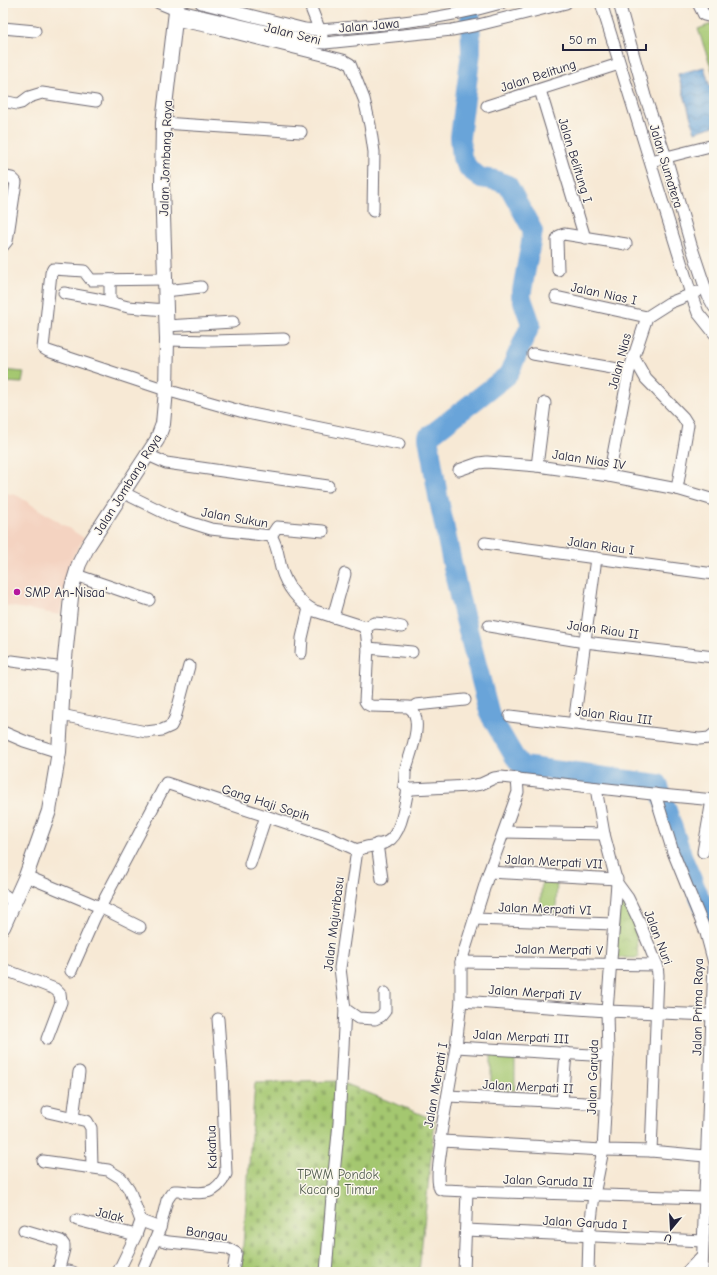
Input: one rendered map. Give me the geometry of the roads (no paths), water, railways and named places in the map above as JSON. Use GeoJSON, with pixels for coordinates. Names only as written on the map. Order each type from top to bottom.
{"type":"FeatureCollection","features":[{"type":"Feature","properties":{"kind":"main road","name":"Jalan Jombang Raya"},"geometry":{"type":"LineString","coordinates":[[3,927],[8,903],[26,876],[50,811],[59,752],[64,668],[71,595],[76,575],[88,546],[122,492],[148,455],[157,440],[163,424],[166,390],[167,340],[162,185],[163,123],[176,11]]}},
{"type":"Feature","properties":{"kind":"street"},"geometry":{"type":"LineString","coordinates":[[159,3],[176,11]]}},
{"type":"Feature","properties":{"kind":"street","name":"Jalan Jawa"},"geometry":{"type":"LineString","coordinates":[[201,3],[319,30],[407,22],[476,11],[502,3]]}},
{"type":"Feature","properties":{"kind":"street"},"geometry":{"type":"LineString","coordinates":[[309,3],[325,43]]}},
{"type":"Feature","properties":{"kind":"street","name":"Jalan Jawa"},"geometry":{"type":"LineString","coordinates":[[176,11],[313,42],[325,43],[457,30],[566,3]]}},
{"type":"Feature","properties":{"kind":"street","name":"Jalan Sumatera"},"geometry":{"type":"LineString","coordinates":[[601,3],[698,313],[714,333]]}},
{"type":"Feature","properties":{"kind":"street","name":"Jalan Sumatera"},"geometry":{"type":"LineString","coordinates":[[619,3],[645,96],[666,157],[691,245],[705,289],[714,307]]}},
{"type":"Feature","properties":{"kind":"street"},"geometry":{"type":"LineString","coordinates":[[699,6],[702,14],[706,16],[714,15]]}},
{"type":"Feature","properties":{"kind":"street","name":"Jalan Seni"},"geometry":{"type":"LineString","coordinates":[[176,11],[215,28],[343,60],[350,64],[364,100],[370,125],[374,152],[373,211]]}},
{"type":"Feature","properties":{"kind":"street"},"geometry":{"type":"LineString","coordinates":[[452,15],[457,30]]}},
{"type":"Feature","properties":{"kind":"street"},"geometry":{"type":"LineString","coordinates":[[3,28],[35,31]]}},
{"type":"Feature","properties":{"kind":"street","name":"Jalan Belitung"},"geometry":{"type":"LineString","coordinates":[[487,106],[619,64]]}},
{"type":"Feature","properties":{"kind":"street","name":"Jalan Belitung I"},"geometry":{"type":"LineString","coordinates":[[540,90],[585,238]]}},
{"type":"Feature","properties":{"kind":"street"},"geometry":{"type":"LineString","coordinates":[[3,101],[16,104],[21,103],[29,97],[42,93],[96,101]]}},
{"type":"Feature","properties":{"kind":"street"},"geometry":{"type":"LineString","coordinates":[[163,123],[301,132]]}},
{"type":"Feature","properties":{"kind":"street"},"geometry":{"type":"LineString","coordinates":[[651,161],[714,145]]}},
{"type":"Feature","properties":{"kind":"street"},"geometry":{"type":"LineString","coordinates":[[3,176],[12,178],[16,182],[7,241],[3,246]]}},
{"type":"Feature","properties":{"kind":"street"},"geometry":{"type":"LineString","coordinates":[[558,270],[557,240],[559,236],[564,234],[626,244]]}},
{"type":"Feature","properties":{"kind":"street"},"geometry":{"type":"LineString","coordinates":[[201,287],[110,280],[91,280],[86,272],[82,270],[55,269],[52,271],[43,348],[48,351],[166,390],[247,413],[398,444]]}},
{"type":"Feature","properties":{"kind":"street"},"geometry":{"type":"LineString","coordinates":[[110,280],[110,302]]}},
{"type":"Feature","properties":{"kind":"street"},"geometry":{"type":"LineString","coordinates":[[647,317],[668,304],[705,289]]}},
{"type":"Feature","properties":{"kind":"street"},"geometry":{"type":"LineString","coordinates":[[64,293],[110,302],[128,308],[166,310]]}},
{"type":"Feature","properties":{"kind":"street","name":"Jalan Nias I"},"geometry":{"type":"LineString","coordinates":[[556,297],[647,317]]}},
{"type":"Feature","properties":{"kind":"street","name":"Jalan Nias"},"geometry":{"type":"LineString","coordinates":[[609,476],[629,371],[647,317]]}},
{"type":"Feature","properties":{"kind":"street"},"geometry":{"type":"LineString","coordinates":[[166,326],[233,322]]}},
{"type":"Feature","properties":{"kind":"street"},"geometry":{"type":"LineString","coordinates":[[167,340],[211,341],[284,339]]}},
{"type":"Feature","properties":{"kind":"street"},"geometry":{"type":"LineString","coordinates":[[533,354],[629,371]]}},
{"type":"Feature","properties":{"kind":"street"},"geometry":{"type":"LineString","coordinates":[[633,356],[646,379],[683,417],[688,426],[677,489]]}},
{"type":"Feature","properties":{"kind":"street"},"geometry":{"type":"LineString","coordinates":[[537,466],[545,404]]}},
{"type":"Feature","properties":{"kind":"street"},"geometry":{"type":"LineString","coordinates":[[148,455],[166,463],[328,486]]}},
{"type":"Feature","properties":{"kind":"street","name":"Jalan Nias IV"},"geometry":{"type":"LineString","coordinates":[[458,470],[487,462],[537,466],[609,476],[677,489],[714,500]]}},
{"type":"Feature","properties":{"kind":"street","name":"Jalan Sukun"},"geometry":{"type":"LineString","coordinates":[[122,492],[173,517],[211,529],[272,536],[276,543],[282,570],[296,597],[309,608],[364,628]]}},
{"type":"Feature","properties":{"kind":"street"},"geometry":{"type":"LineString","coordinates":[[272,536],[277,528],[323,531]]}},
{"type":"Feature","properties":{"kind":"street","name":"Jalan Riau I"},"geometry":{"type":"LineString","coordinates":[[485,543],[714,574]]}},
{"type":"Feature","properties":{"kind":"street"},"geometry":{"type":"LineString","coordinates":[[574,724],[596,558]]}},
{"type":"Feature","properties":{"kind":"street"},"geometry":{"type":"LineString","coordinates":[[334,617],[345,574]]}},
{"type":"Feature","properties":{"kind":"street"},"geometry":{"type":"LineString","coordinates":[[76,575],[149,600]]}},
{"type":"Feature","properties":{"kind":"street"},"geometry":{"type":"LineString","coordinates":[[301,653],[302,638],[309,608]]}},
{"type":"Feature","properties":{"kind":"street"},"geometry":{"type":"LineString","coordinates":[[402,627],[374,622],[364,628],[368,634],[365,696],[367,704],[371,706],[405,706],[411,709],[417,723],[413,748],[405,773],[404,785],[408,788],[412,790],[469,786],[481,784],[494,778],[501,777],[713,800],[703,852]]}},
{"type":"Feature","properties":{"kind":"street","name":"Jalan Riau II"},"geometry":{"type":"LineString","coordinates":[[489,626],[585,642],[714,657]]}},
{"type":"Feature","properties":{"kind":"street"},"geometry":{"type":"LineString","coordinates":[[368,648],[412,652]]}},
{"type":"Feature","properties":{"kind":"street"},"geometry":{"type":"LineString","coordinates":[[12,661],[64,668]]}},
{"type":"Feature","properties":{"kind":"street"},"geometry":{"type":"LineString","coordinates":[[61,715],[146,732],[162,730],[171,726],[175,718],[189,666]]}},
{"type":"Feature","properties":{"kind":"street"},"geometry":{"type":"LineString","coordinates":[[411,709],[416,705],[465,700]]}},
{"type":"Feature","properties":{"kind":"street","name":"Jalan Riau III"},"geometry":{"type":"LineString","coordinates":[[510,716],[699,740],[709,738],[714,734]]}},
{"type":"Feature","properties":{"kind":"street"},"geometry":{"type":"LineString","coordinates":[[3,732],[24,741],[59,752]]}},
{"type":"Feature","properties":{"kind":"street","name":"Jalan Merpati I"},"geometry":{"type":"LineString","coordinates":[[517,778],[518,792],[489,872],[461,962],[461,1001],[456,1047],[440,1139],[442,1141],[603,1150],[651,1151],[706,1156]]}},
{"type":"Feature","properties":{"kind":"street","name":"Gang Haji Sopih"},"geometry":{"type":"LineString","coordinates":[[100,907],[166,783],[326,836],[357,850]]}},
{"type":"Feature","properties":{"kind":"street"},"geometry":{"type":"LineString","coordinates":[[357,850],[388,842],[395,834],[402,818],[408,788]]}},
{"type":"Feature","properties":{"kind":"street","name":"Jalan Nuri"},"geometry":{"type":"LineString","coordinates":[[596,788],[604,834],[617,881],[637,916],[657,965],[657,1012],[651,1151]]}},
{"type":"Feature","properties":{"kind":"street","name":"Jalan Prima Raya"},"geometry":{"type":"LineString","coordinates":[[658,795],[673,852],[710,947],[714,963],[706,1156],[710,1178],[704,1198],[702,1272]]}},
{"type":"Feature","properties":{"kind":"street"},"geometry":{"type":"LineString","coordinates":[[250,864],[266,816]]}},
{"type":"Feature","properties":{"kind":"street"},"geometry":{"type":"LineString","coordinates":[[504,832],[604,834]]}},
{"type":"Feature","properties":{"kind":"street"},"geometry":{"type":"LineString","coordinates":[[377,844],[382,880]]}},
{"type":"Feature","properties":{"kind":"street","name":"Jalan Majuribasu"},"geometry":{"type":"LineString","coordinates":[[326,1272],[333,1184],[340,1123],[345,1008],[340,968],[357,850]]}},
{"type":"Feature","properties":{"kind":"street","name":"Jalan Merpati VII"},"geometry":{"type":"LineString","coordinates":[[489,872],[617,881]]}},
{"type":"Feature","properties":{"kind":"street"},"geometry":{"type":"LineString","coordinates":[[26,876],[100,907],[140,927]]}},
{"type":"Feature","properties":{"kind":"street","name":"Jalan Garuda"},"geometry":{"type":"LineString","coordinates":[[588,1272],[589,1237],[594,1195],[603,1150],[608,1056],[607,1011],[612,964],[613,924],[617,881]]}},
{"type":"Feature","properties":{"kind":"street"},"geometry":{"type":"LineString","coordinates":[[71,971],[100,907]]}},
{"type":"Feature","properties":{"kind":"street","name":"Jalan Merpati VI"},"geometry":{"type":"LineString","coordinates":[[475,919],[613,924]]}},
{"type":"Feature","properties":{"kind":"street","name":"Jalan Merpati V"},"geometry":{"type":"LineString","coordinates":[[461,962],[657,965]]}},
{"type":"Feature","properties":{"kind":"street"},"geometry":{"type":"LineString","coordinates":[[3,969],[55,989],[60,994],[61,1002],[48,1039]]}},
{"type":"Feature","properties":{"kind":"street"},"geometry":{"type":"LineString","coordinates":[[345,1008],[358,1018],[375,1019],[381,1016],[385,1011],[385,993]]}},
{"type":"Feature","properties":{"kind":"street","name":"Jalan Merpati IV"},"geometry":{"type":"LineString","coordinates":[[461,1001],[607,1011],[712,1015]]}},
{"type":"Feature","properties":{"kind":"street","name":"Kakatua"},"geometry":{"type":"LineString","coordinates":[[142,1272],[156,1239],[150,1224],[171,1194],[174,1191],[210,1192],[223,1181],[226,1174],[222,1072],[218,1019]]}},
{"type":"Feature","properties":{"kind":"street","name":"Jalan Merpati III"},"geometry":{"type":"LineString","coordinates":[[456,1047],[608,1056]]}},
{"type":"Feature","properties":{"kind":"street"},"geometry":{"type":"LineString","coordinates":[[562,1102],[566,1053]]}},
{"type":"Feature","properties":{"kind":"street"},"geometry":{"type":"LineString","coordinates":[[73,1118],[79,1072]]}},
{"type":"Feature","properties":{"kind":"street","name":"Jalan Merpati II"},"geometry":{"type":"LineString","coordinates":[[448,1096],[606,1104]]}},
{"type":"Feature","properties":{"kind":"street"},"geometry":{"type":"LineString","coordinates":[[48,1112],[87,1121],[91,1128],[92,1167]]}},
{"type":"Feature","properties":{"kind":"street","name":"Jalan Garuda II"},"geometry":{"type":"LineString","coordinates":[[442,1141],[438,1185],[440,1189],[444,1190],[467,1192],[704,1198]]}},
{"type":"Feature","properties":{"kind":"street"},"geometry":{"type":"LineString","coordinates":[[43,1161],[108,1170],[121,1178],[150,1224],[136,1235],[118,1272]]}},
{"type":"Feature","properties":{"kind":"street"},"geometry":{"type":"LineString","coordinates":[[464,1272],[467,1192]]}},
{"type":"Feature","properties":{"kind":"street","name":"Jalak"},"geometry":{"type":"LineString","coordinates":[[77,1220],[136,1235]]}},
{"type":"Feature","properties":{"kind":"street"},"geometry":{"type":"LineString","coordinates":[[24,1230],[61,1241],[64,1245],[66,1272]]}},
{"type":"Feature","properties":{"kind":"street","name":"Jalan Garuda I"},"geometry":{"type":"LineString","coordinates":[[466,1230],[702,1242]]}},
{"type":"Feature","properties":{"kind":"street","name":"Bangau"},"geometry":{"type":"LineString","coordinates":[[156,1239],[170,1242],[227,1248],[236,1253],[233,1272]]}},
{"type":"Feature","properties":{"kind":"street"},"geometry":{"type":"LineString","coordinates":[[688,1272],[702,1256]]}},
{"type":"Feature","properties":{"kind":"water"},"geometry":{"type":"Polygon","coordinates":[[[704,67],[714,100],[714,126],[695,132],[678,74],[704,67]]]}},
{"type":"Feature","properties":{"kind":"waterway"},"geometry":{"type":"LineString","coordinates":[[470,3],[471,52],[460,137],[462,158],[469,169],[481,178],[495,180],[508,185],[533,231],[521,296],[531,324],[508,375],[428,437],[438,496],[459,596],[490,715],[514,756],[522,766],[658,784],[684,861],[714,931]]}},
{"type":"Feature","properties":{"kind":"place","name":"SMP An-Nisaa'"},"geometry":{"type":"Point","coordinates":[17,592]}},
{"type":"Feature","properties":{"kind":"park label","name":"TPWM Pondok Kacang Timur"},"geometry":{"type":"Point","coordinates":[338,1182]}}]}
